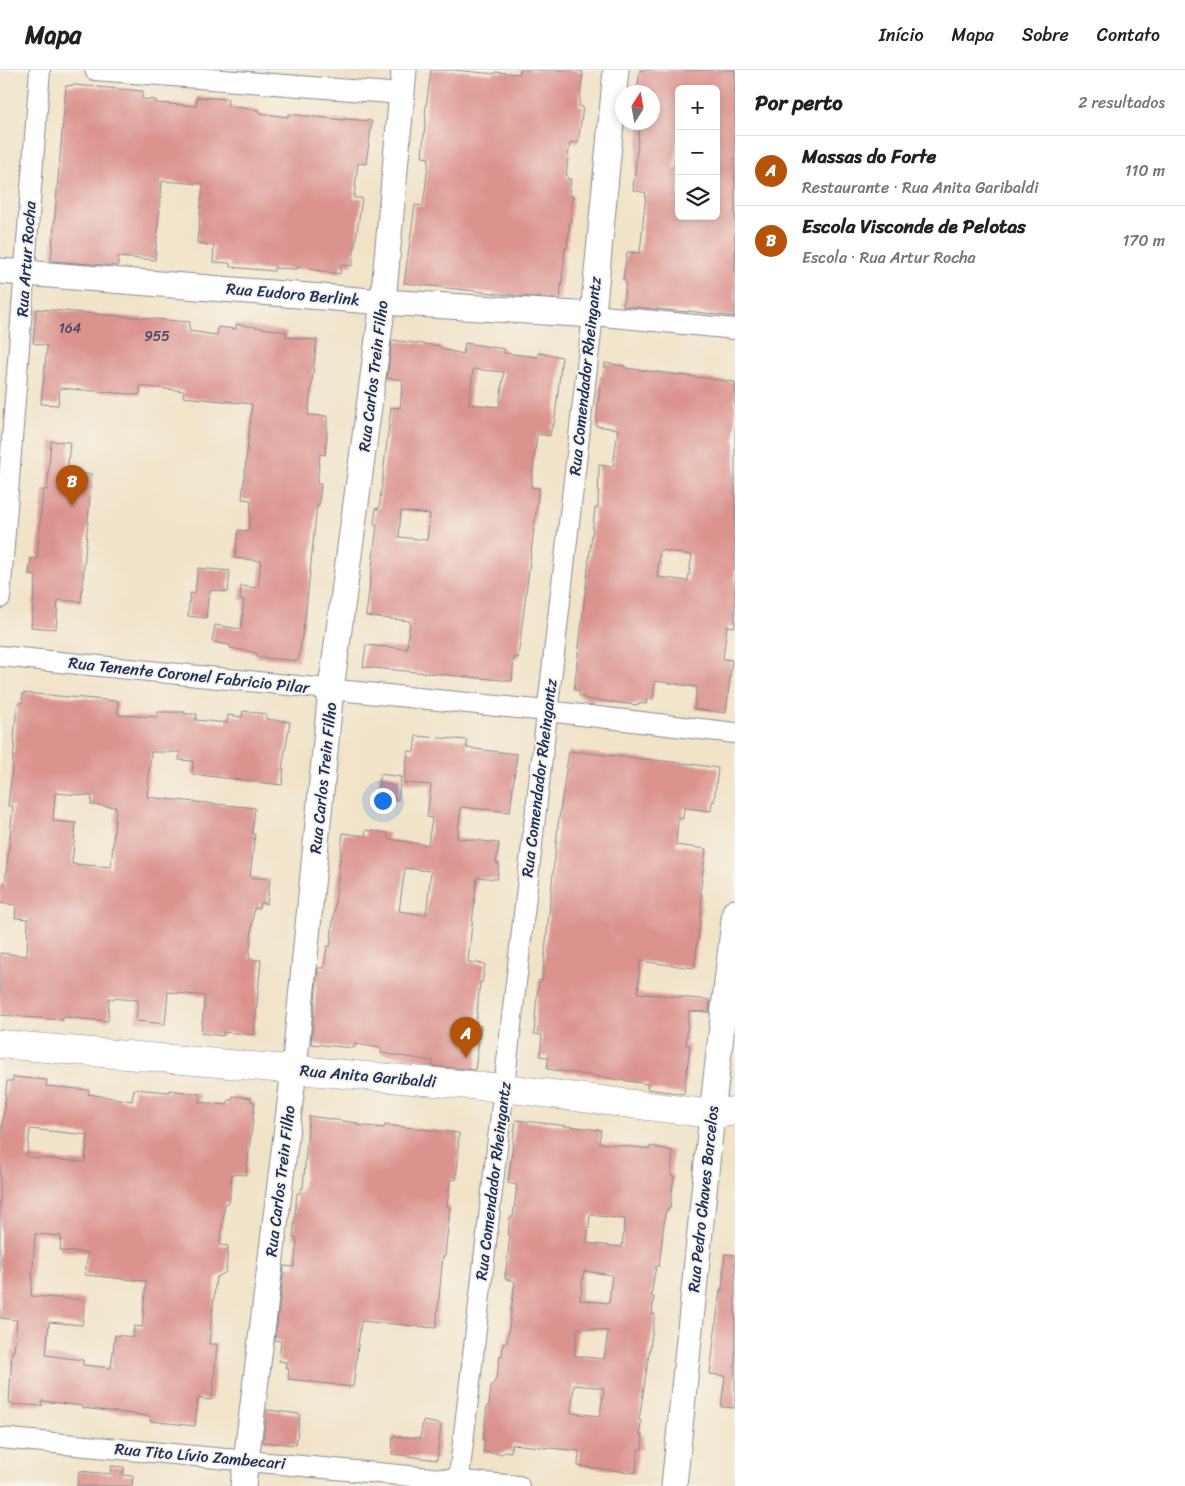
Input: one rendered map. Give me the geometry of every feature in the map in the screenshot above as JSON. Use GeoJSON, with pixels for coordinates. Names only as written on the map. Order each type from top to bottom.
{"type":"FeatureCollection","features":[{"type":"Feature","properties":{"kind":"main road","name":"Rua Anita Garibaldi"},"geometry":{"type":"LineString","coordinates":[[0,1044],[504,1088],[724,1113]]}},
{"type":"Feature","properties":{"kind":"street","name":"Rua Artur Rocha"},"geometry":{"type":"LineString","coordinates":[[0,598],[40,70]]}},
{"type":"Feature","properties":{"kind":"street"},"geometry":{"type":"LineString","coordinates":[[95,70],[403,82]]}},
{"type":"Feature","properties":{"kind":"street","name":"Rua Comendador Rheingantz"},"geometry":{"type":"LineString","coordinates":[[459,1483],[593,315],[616,70]]}},
{"type":"Feature","properties":{"kind":"street","name":"Rua Carlos Trein Filho"},"geometry":{"type":"LineString","coordinates":[[243,1486],[294,1070],[331,689],[383,302],[403,82]]}},
{"type":"Feature","properties":{"kind":"street","name":"Rua Eudoro Berlink"},"geometry":{"type":"LineString","coordinates":[[0,271],[383,302],[593,315],[735,329]]}},
{"type":"Feature","properties":{"kind":"street","name":"Rua Tenente Coronel Fabricio Pilar"},"geometry":{"type":"LineString","coordinates":[[0,656],[547,711],[735,733]]}},
{"type":"Feature","properties":{"kind":"street","name":"Rua Pedro Chaves Barcelos"},"geometry":{"type":"LineString","coordinates":[[674,1486],[724,1113],[735,912]]}},
{"type":"Feature","properties":{"kind":"street","name":"Rua Tito Lívio Zambecari"},"geometry":{"type":"LineString","coordinates":[[0,1438],[459,1483],[519,1486]]}},
{"type":"Feature","properties":{"kind":"building"},"geometry":{"type":"Polygon","coordinates":[[[431,70],[495,74],[495,72],[520,74],[520,70],[574,70],[583,72],[579,106],[583,107],[578,143],[570,142],[566,175],[568,175],[567,179],[571,179],[569,195],[573,196],[560,299],[404,283],[415,205],[423,206],[429,158],[422,157],[431,70]]]}},
{"type":"Feature","properties":{"kind":"building"},"geometry":{"type":"Polygon","coordinates":[[[640,70],[735,70],[735,317],[623,306],[626,281],[623,280],[627,252],[640,253],[646,193],[633,190],[639,130],[660,130],[660,85],[638,85],[640,70]]]}},
{"type":"Feature","properties":{"kind":"building"},"geometry":{"type":"Polygon","coordinates":[[[75,85],[143,91],[142,99],[156,100],[156,103],[196,106],[197,97],[228,99],[227,106],[259,110],[259,113],[288,117],[288,114],[372,121],[366,164],[358,163],[354,198],[362,198],[352,266],[341,265],[340,274],[297,267],[297,269],[274,268],[274,271],[230,267],[230,263],[213,262],[214,246],[197,243],[203,184],[162,181],[155,260],[118,257],[118,266],[51,261],[66,86],[75,85]]]}},
{"type":"Feature","properties":{"kind":"building"},"geometry":{"type":"Polygon","coordinates":[[[36,310],[190,322],[189,331],[217,335],[218,327],[236,329],[236,324],[287,332],[286,337],[317,340],[308,415],[327,416],[327,433],[325,455],[320,454],[317,484],[321,484],[319,506],[317,506],[305,618],[298,661],[256,657],[257,653],[230,648],[230,645],[212,642],[215,625],[241,629],[244,600],[240,600],[241,586],[258,588],[261,561],[235,558],[238,530],[249,531],[251,500],[242,499],[252,404],[183,397],[184,391],[140,386],[140,395],[60,388],[58,405],[41,404],[47,346],[33,343],[36,310]]]}},
{"type":"Feature","properties":{"kind":"building"},"geometry":{"type":"Polygon","coordinates":[[[392,340],[440,346],[442,349],[463,354],[465,343],[505,349],[504,353],[538,357],[538,353],[562,357],[554,425],[552,425],[550,436],[537,434],[531,487],[539,488],[518,658],[514,657],[512,681],[363,667],[366,645],[407,649],[410,621],[366,616],[377,525],[374,525],[376,508],[379,509],[391,407],[400,408],[403,380],[387,378],[392,340]],[[473,369],[469,404],[499,407],[504,372],[473,369]],[[401,511],[399,537],[427,540],[430,514],[401,511]]]}},
{"type":"Feature","properties":{"kind":"building"},"geometry":{"type":"Polygon","coordinates":[[[605,363],[625,366],[625,368],[735,382],[735,627],[727,626],[723,659],[732,660],[726,713],[694,709],[697,687],[655,681],[653,699],[647,699],[646,704],[638,703],[638,705],[585,699],[585,697],[579,696],[579,690],[574,690],[595,508],[598,508],[599,465],[613,467],[618,429],[596,426],[601,377],[604,377],[605,363]],[[660,550],[657,577],[688,581],[692,555],[660,550]]]}},
{"type":"Feature","properties":{"kind":"building"},"geometry":{"type":"Polygon","coordinates":[[[51,441],[70,442],[67,473],[92,474],[81,602],[58,600],[56,629],[31,627],[36,576],[29,575],[31,558],[37,559],[43,490],[47,490],[51,441]]]}},
{"type":"Feature","properties":{"kind":"building"},"geometry":{"type":"Polygon","coordinates":[[[198,568],[230,571],[228,592],[211,590],[209,592],[206,618],[188,616],[190,593],[195,594],[198,568]]]}},
{"type":"Feature","properties":{"kind":"building"},"geometry":{"type":"Polygon","coordinates":[[[23,693],[118,701],[118,715],[158,717],[158,712],[185,712],[185,714],[197,714],[196,720],[227,723],[228,715],[242,717],[243,711],[266,714],[266,719],[290,722],[282,769],[284,769],[282,785],[192,774],[193,761],[179,760],[180,752],[151,752],[147,797],[255,808],[252,834],[255,834],[250,877],[270,879],[267,904],[260,903],[259,909],[254,908],[249,959],[261,960],[254,1035],[224,1032],[223,1036],[201,1033],[205,996],[168,992],[165,1024],[136,1021],[138,1000],[109,998],[108,1021],[0,1015],[0,953],[27,956],[28,919],[15,918],[16,905],[0,903],[0,884],[5,885],[13,806],[8,806],[16,714],[18,703],[22,703],[23,693]],[[55,793],[53,821],[76,823],[72,864],[111,867],[116,807],[91,805],[92,796],[55,793]]]}},
{"type":"Feature","properties":{"kind":"building"},"geometry":{"type":"Polygon","coordinates":[[[416,736],[467,740],[467,748],[517,754],[510,812],[461,807],[457,838],[499,843],[496,863],[499,863],[497,879],[477,877],[468,962],[485,964],[482,983],[480,982],[476,1025],[481,1026],[475,1070],[432,1066],[433,1061],[381,1053],[381,1048],[355,1044],[354,1048],[311,1044],[318,968],[324,968],[327,946],[330,947],[343,833],[365,836],[366,830],[388,833],[388,839],[428,845],[432,818],[427,817],[431,785],[404,783],[408,751],[414,752],[416,736]],[[405,868],[399,911],[426,915],[431,871],[405,868]]]}},
{"type":"Feature","properties":{"kind":"building"},"geometry":{"type":"Polygon","coordinates":[[[569,751],[718,768],[714,802],[712,801],[711,811],[684,808],[683,819],[678,818],[676,845],[706,849],[700,893],[702,893],[700,924],[694,968],[640,961],[638,993],[710,1000],[709,1012],[689,1011],[686,1045],[690,1045],[684,1094],[647,1089],[648,1084],[547,1069],[548,1057],[540,1056],[542,1035],[534,1034],[536,1007],[539,980],[542,981],[558,825],[569,751]]]}},
{"type":"Feature","properties":{"kind":"building"},"geometry":{"type":"Polygon","coordinates":[[[380,774],[401,777],[398,800],[377,797],[380,774]]]}},
{"type":"Feature","properties":{"kind":"building"},"geometry":{"type":"Polygon","coordinates":[[[13,1077],[47,1080],[46,1086],[89,1090],[88,1094],[132,1101],[134,1089],[169,1092],[169,1090],[200,1094],[199,1102],[227,1105],[228,1100],[232,1100],[233,1096],[251,1098],[251,1102],[255,1102],[246,1175],[232,1174],[229,1203],[225,1203],[220,1245],[228,1246],[226,1272],[216,1278],[209,1344],[217,1344],[213,1392],[211,1400],[198,1398],[195,1426],[150,1421],[150,1416],[42,1401],[42,1406],[9,1404],[12,1351],[14,1351],[17,1320],[0,1318],[0,1148],[7,1081],[13,1081],[13,1077]],[[30,1129],[27,1157],[85,1162],[88,1135],[30,1129]],[[35,1234],[31,1296],[85,1300],[82,1325],[49,1322],[46,1355],[83,1360],[83,1365],[111,1368],[115,1335],[133,1337],[134,1326],[142,1327],[146,1281],[85,1275],[88,1253],[60,1251],[61,1236],[35,1234]]]}},
{"type":"Feature","properties":{"kind":"building"},"geometry":{"type":"Polygon","coordinates":[[[309,1116],[357,1123],[357,1125],[384,1128],[385,1125],[459,1133],[456,1180],[450,1179],[447,1207],[450,1207],[436,1328],[361,1321],[353,1387],[288,1379],[289,1368],[285,1368],[286,1362],[279,1361],[281,1341],[275,1340],[284,1266],[294,1267],[297,1239],[293,1238],[297,1193],[301,1193],[301,1188],[303,1188],[309,1116]]]}},
{"type":"Feature","properties":{"kind":"building"},"geometry":{"type":"Polygon","coordinates":[[[516,1120],[601,1130],[599,1143],[650,1149],[650,1146],[673,1151],[671,1175],[674,1176],[670,1209],[667,1209],[665,1215],[659,1266],[656,1266],[651,1296],[654,1297],[652,1314],[655,1314],[639,1420],[641,1421],[640,1435],[643,1436],[642,1449],[638,1449],[636,1473],[578,1466],[579,1451],[512,1444],[511,1452],[506,1451],[501,1454],[483,1452],[487,1406],[489,1406],[491,1386],[497,1376],[503,1343],[507,1343],[515,1281],[505,1279],[510,1217],[513,1217],[517,1185],[508,1183],[516,1120]],[[590,1215],[587,1243],[622,1247],[625,1219],[590,1215]],[[584,1271],[580,1300],[609,1303],[612,1275],[584,1271]],[[578,1328],[574,1356],[604,1359],[608,1331],[578,1328]],[[574,1385],[571,1413],[600,1416],[604,1388],[574,1385]]]}},
{"type":"Feature","properties":{"kind":"building"},"geometry":{"type":"Polygon","coordinates":[[[725,1254],[735,1255],[735,1408],[721,1407],[725,1376],[710,1374],[725,1254]]]}},
{"type":"Feature","properties":{"kind":"building"},"geometry":{"type":"Polygon","coordinates":[[[267,1410],[300,1414],[296,1445],[263,1442],[267,1410]]]}},
{"type":"Feature","properties":{"kind":"building"},"geometry":{"type":"Polygon","coordinates":[[[423,1421],[441,1425],[437,1460],[392,1454],[393,1436],[420,1438],[423,1421]]]}},
{"type":"Feature","properties":{"kind":"building"},"geometry":{"type":"Polygon","coordinates":[[[111,1466],[124,1467],[123,1475],[133,1476],[132,1486],[77,1486],[79,1471],[110,1474],[111,1466]]]}},
{"type":"Feature","properties":{"kind":"place","name":"Escola Visconde de Pelotas"},"geometry":{"type":"Point","coordinates":[72,506]}},
{"type":"Feature","properties":{"kind":"place","name":"Massas do Forte"},"geometry":{"type":"Point","coordinates":[466,1058]}}]}
